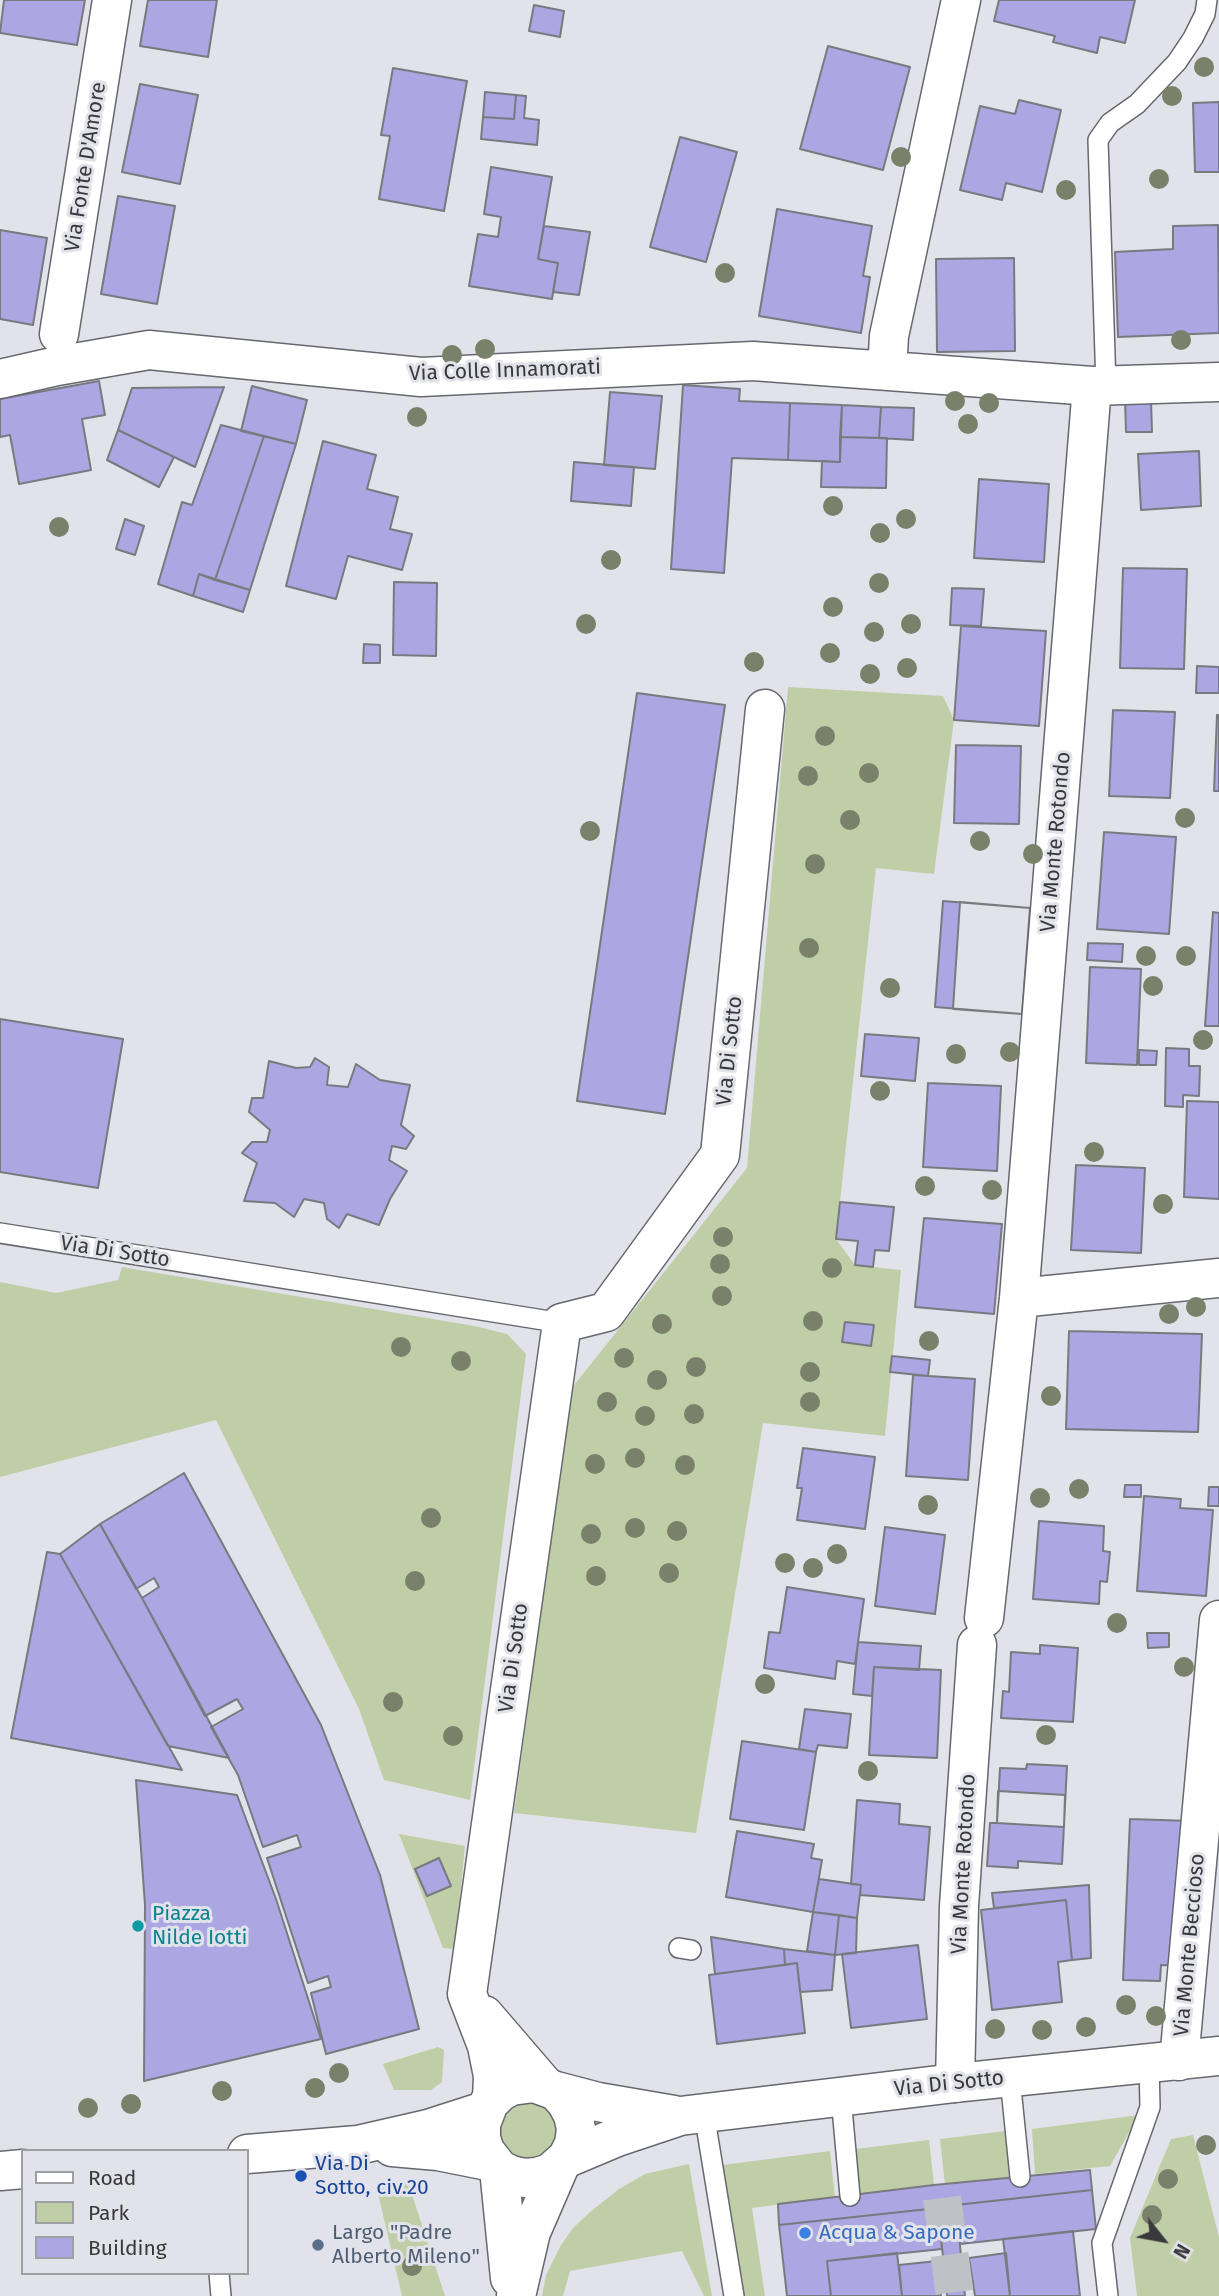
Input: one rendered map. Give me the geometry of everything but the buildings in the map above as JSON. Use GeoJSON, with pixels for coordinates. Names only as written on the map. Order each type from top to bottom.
{"type":"FeatureCollection","features":[{"type":"Feature","properties":{"kind":"street","name":"Via Fonte D'Amore"},"geometry":{"type":"LineString","coordinates":[[60,334],[112,0]]}},
{"type":"Feature","properties":{"kind":"street"},"geometry":{"type":"LineString","coordinates":[[887,371],[889,336],[916,199],[961,0]]}},
{"type":"Feature","properties":{"kind":"street"},"geometry":{"type":"LineString","coordinates":[[0,354],[60,334],[75,333],[149,350]]}},
{"type":"Feature","properties":{"kind":"street","name":"Via Colle Innamorati"},"geometry":{"type":"LineString","coordinates":[[0,379],[149,350],[421,376],[752,361],[1099,386],[1219,382]]}},
{"type":"Feature","properties":{"kind":"street","name":"Via Monte Rotondo"},"geometry":{"type":"LineString","coordinates":[[955,2083],[959,1906],[980,1632],[1019,1298],[1099,386]]}},
{"type":"Feature","properties":{"kind":"street","name":"Via Di Sotto"},"geometry":{"type":"LineString","coordinates":[[488,2105],[493,2076],[487,2046],[467,1994],[491,1901],[562,1322],[606,1312],[720,1155],[765,709]]}},
{"type":"Feature","properties":{"kind":"street"},"geometry":{"type":"LineString","coordinates":[[1019,1298],[1219,1278]]}},
{"type":"Feature","properties":{"kind":"street","name":"Via Monte Beccioso"},"geometry":{"type":"LineString","coordinates":[[1164,2062],[1219,1620]]}},
{"type":"Feature","properties":{"kind":"street"},"geometry":{"type":"LineString","coordinates":[[467,1994],[504,2041],[566,2102],[576,2129],[574,2144],[531,2232],[514,2296]]}},
{"type":"Feature","properties":{"kind":"street","name":"Via Di Sotto"},"geometry":{"type":"LineString","coordinates":[[564,2161],[617,2137],[692,2115],[955,2083],[1219,2056]]}},
{"type":"Feature","properties":{"kind":"street"},"geometry":{"type":"LineString","coordinates":[[248,2154],[358,2145],[428,2129],[488,2105],[511,2086],[534,2083],[551,2088]]}},
{"type":"Feature","properties":{"kind":"street","name":"Via Di Sotto"},"geometry":{"type":"LineString","coordinates":[[551,2088],[598,2102],[692,2115]]}},
{"type":"Feature","properties":{"kind":"street"},"geometry":{"type":"LineString","coordinates":[[488,2105],[481,2124],[481,2138],[485,2151],[496,2165],[511,2175],[524,2178],[550,2173],[564,2161]]}},
{"type":"Feature","properties":{"kind":"street"},"geometry":{"type":"LineString","coordinates":[[358,2145],[438,2151],[496,2165]]}},
{"type":"Feature","properties":{"kind":"street"},"geometry":{"type":"LineString","coordinates":[[496,2165],[514,2296]]}},
{"type":"Feature","properties":{"kind":"street"},"geometry":{"type":"LineString","coordinates":[[0,2171],[21,2169]]}},
{"type":"Feature","properties":{"kind":"lane"},"geometry":{"type":"LineString","coordinates":[[1099,386],[1098,140],[1110,122],[1137,104],[1177,62],[1205,14],[1207,0]]}},
{"type":"Feature","properties":{"kind":"lane","name":"Via Di Sotto"},"geometry":{"type":"LineString","coordinates":[[0,1233],[562,1322]]}},
{"type":"Feature","properties":{"kind":"lane"},"geometry":{"type":"LineString","coordinates":[[1108,2296],[1102,2243],[1164,2062]]}},
{"type":"Feature","properties":{"kind":"lane"},"geometry":{"type":"LineString","coordinates":[[1010,2078],[1020,2177]]}},
{"type":"Feature","properties":{"kind":"lane"},"geometry":{"type":"LineString","coordinates":[[841,2097],[849,2196]]}},
{"type":"Feature","properties":{"kind":"lane"},"geometry":{"type":"LineString","coordinates":[[692,2115],[734,2296]]}},
{"type":"Feature","properties":{"kind":"lane"},"geometry":{"type":"LineString","coordinates":[[219,2275],[221,2296]]}},
{"type":"Feature","properties":{"kind":"green space"},"geometry":{"type":"Polygon","coordinates":[[[788,687],[943,696],[954,720],[934,874],[876,868],[836,1239],[855,1265],[901,1270],[885,1436],[763,1423],[696,1833],[514,1813],[571,1389],[747,1168],[788,687]]]}},
{"type":"Feature","properties":{"kind":"green space"},"geometry":{"type":"Polygon","coordinates":[[[122,1267],[475,1326],[507,1334],[526,1354],[470,1800],[384,1780],[359,1709],[216,1420],[0,1477],[0,1282],[56,1293],[118,1280],[122,1267]]]}},
{"type":"Feature","properties":{"kind":"green space"},"geometry":{"type":"Polygon","coordinates":[[[399,1834],[465,1846],[455,1949],[443,1948],[399,1834]]]}},
{"type":"Feature","properties":{"kind":"green space"},"geometry":{"type":"Polygon","coordinates":[[[438,2047],[444,2050],[442,2082],[431,2090],[394,2090],[383,2064],[438,2047]]]}},
{"type":"Feature","properties":{"kind":"green space"},"geometry":{"type":"Polygon","coordinates":[[[528,2101],[544,2106],[552,2114],[557,2130],[552,2146],[544,2154],[528,2159],[512,2154],[504,2146],[499,2130],[504,2114],[512,2106],[528,2101]]]}},
{"type":"Feature","properties":{"kind":"green space"},"geometry":{"type":"Polygon","coordinates":[[[1139,2115],[1110,2166],[1035,2174],[1032,2129],[1139,2115]]]}},
{"type":"Feature","properties":{"kind":"green space"},"geometry":{"type":"Polygon","coordinates":[[[1005,2131],[1011,2179],[945,2185],[940,2139],[1005,2131]]]}},
{"type":"Feature","properties":{"kind":"green space"},"geometry":{"type":"Polygon","coordinates":[[[1193,2135],[1219,2237],[1219,2296],[1137,2296],[1130,2238],[1171,2139],[1193,2135]]]}},
{"type":"Feature","properties":{"kind":"green space"},"geometry":{"type":"Polygon","coordinates":[[[929,2140],[934,2185],[860,2195],[855,2149],[929,2140]]]}},
{"type":"Feature","properties":{"kind":"green space"},"geometry":{"type":"Polygon","coordinates":[[[830,2151],[835,2197],[752,2208],[765,2296],[743,2296],[723,2165],[830,2151]]]}},
{"type":"Feature","properties":{"kind":"green space"},"geometry":{"type":"Polygon","coordinates":[[[689,2164],[712,2296],[704,2296],[682,2251],[570,2271],[563,2296],[542,2296],[546,2275],[561,2245],[573,2228],[590,2212],[619,2189],[645,2174],[689,2164]]]}},
{"type":"Feature","properties":{"kind":"green space"},"geometry":{"type":"Polygon","coordinates":[[[408,2182],[445,2296],[402,2296],[376,2185],[408,2182]]]}},
{"type":"Feature","properties":{"kind":"tunnel"},"geometry":{"type":"LineString","coordinates":[[942,2198],[955,2296]]}},
{"type":"Feature","properties":{"kind":"place","name":"Piazza Nilde Iotti"},"geometry":{"type":"Point","coordinates":[138,1926]}},
{"type":"Feature","properties":{"kind":"place","name":"Via Di Sotto, civ.20"},"geometry":{"type":"Point","coordinates":[301,2176]}},
{"type":"Feature","properties":{"kind":"place","name":"Acqua & Sapone"},"geometry":{"type":"Point","coordinates":[805,2233]}},
{"type":"Feature","properties":{"kind":"place","name":"Largo \"Padre Alberto Mileno\""},"geometry":{"type":"Point","coordinates":[318,2245]}}]}
